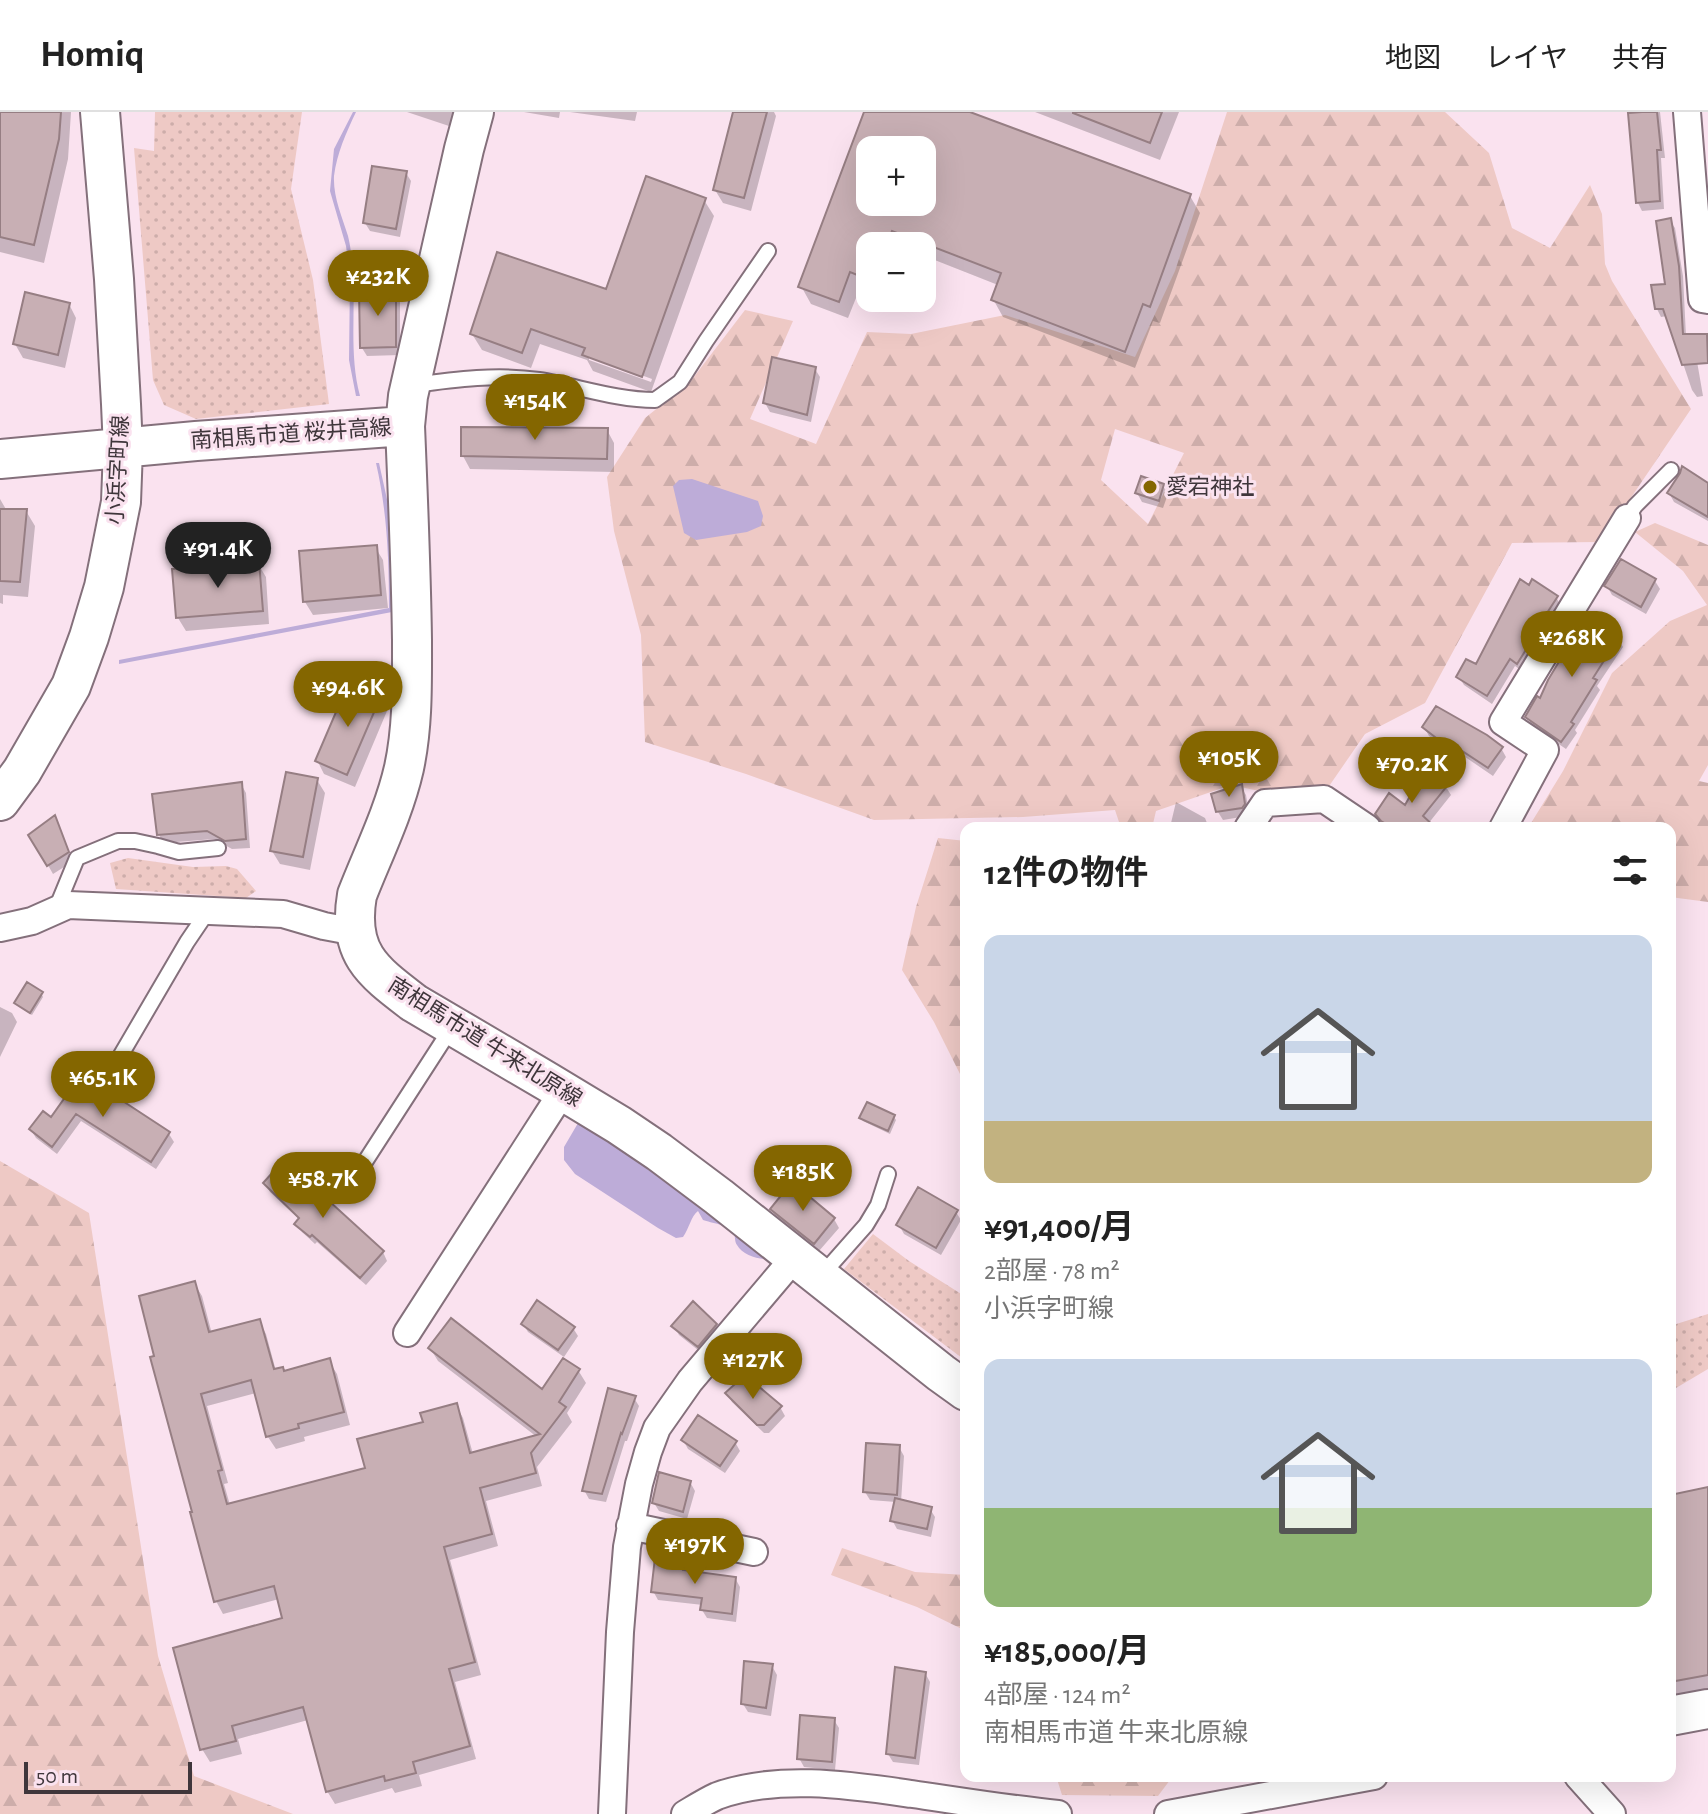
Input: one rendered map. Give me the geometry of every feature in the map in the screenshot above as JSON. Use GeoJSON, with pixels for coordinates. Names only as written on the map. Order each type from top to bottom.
{"type":"FeatureCollection","features":[{"type":"Feature","properties":{"kind":"street","name":"小浜字町線"},"geometry":{"type":"LineString","coordinates":[[0,801],[22,771],[71,686],[104,587],[121,502],[123,449],[114,279],[100,112]]}},
{"type":"Feature","properties":{"kind":"street","name":"南相馬市道 桜井高線"},"geometry":{"type":"LineString","coordinates":[[0,459],[405,426],[411,385],[474,112]]}},
{"type":"Feature","properties":{"kind":"street"},"geometry":{"type":"LineString","coordinates":[[1687,112],[1702,299],[1708,300]]}},
{"type":"Feature","properties":{"kind":"street","name":"南相馬市道 牛来北原線"},"geometry":{"type":"LineString","coordinates":[[405,426],[411,582],[410,724],[398,792],[357,895],[356,932],[360,949],[384,981],[414,1003],[659,1152],[960,1387]]}},
{"type":"Feature","properties":{"kind":"street"},"geometry":{"type":"LineString","coordinates":[[1506,822],[1545,750],[1503,722],[1627,518]]}},
{"type":"Feature","properties":{"kind":"street"},"geometry":{"type":"LineString","coordinates":[[1252,822],[1265,803],[1324,799],[1358,822]]}},
{"type":"Feature","properties":{"kind":"street"},"geometry":{"type":"LineString","coordinates":[[0,928],[32,921],[68,905],[283,914],[356,932]]}},
{"type":"Feature","properties":{"kind":"street"},"geometry":{"type":"LineString","coordinates":[[407,1333],[563,1091]]}},
{"type":"Feature","properties":{"kind":"street"},"geometry":{"type":"LineString","coordinates":[[612,1814],[620,1632],[630,1526],[639,1484],[657,1428],[690,1381],[808,1267]]}},
{"type":"Feature","properties":{"kind":"street"},"geometry":{"type":"LineString","coordinates":[[630,1526],[754,1552]]}},
{"type":"Feature","properties":{"kind":"street"},"geometry":{"type":"LineString","coordinates":[[1676,1715],[1708,1709]]}},
{"type":"Feature","properties":{"kind":"street"},"geometry":{"type":"LineString","coordinates":[[1168,1814],[1341,1782]]}},
{"type":"Feature","properties":{"kind":"street"},"geometry":{"type":"LineString","coordinates":[[1583,1782],[1612,1814]]}},
{"type":"Feature","properties":{"kind":"street"},"geometry":{"type":"LineString","coordinates":[[685,1814],[718,1796],[737,1791],[813,1784],[1058,1814]]}},
{"type":"Feature","properties":{"kind":"lane"},"geometry":{"type":"LineString","coordinates":[[411,385],[512,378],[655,400],[680,382],[768,251]]}},
{"type":"Feature","properties":{"kind":"lane"},"geometry":{"type":"LineString","coordinates":[[1627,518],[1671,470]]}},
{"type":"Feature","properties":{"kind":"lane"},"geometry":{"type":"LineString","coordinates":[[56,910],[77,858],[118,841],[146,843],[179,852],[218,848]]}},
{"type":"Feature","properties":{"kind":"lane"},"geometry":{"type":"LineString","coordinates":[[118,1060],[208,911]]}},
{"type":"Feature","properties":{"kind":"lane"},"geometry":{"type":"LineString","coordinates":[[350,1185],[452,1026]]}},
{"type":"Feature","properties":{"kind":"lane"},"geometry":{"type":"LineString","coordinates":[[808,1267],[866,1225],[878,1205],[888,1174]]}},
{"type":"Feature","properties":{"kind":"green space"},"geometry":{"type":"Polygon","coordinates":[[[155,112],[302,112],[291,189],[313,280],[329,404],[196,419],[164,405],[153,380],[134,148],[154,151],[155,112]]]}},
{"type":"Feature","properties":{"kind":"green space"},"geometry":{"type":"Polygon","coordinates":[[[1227,112],[1445,112],[1489,153],[1512,228],[1550,248],[1590,185],[1602,214],[1605,264],[1612,281],[1691,409],[1601,542],[1512,543],[1425,703],[1365,734],[1325,792],[1282,796],[1231,785],[1156,811],[1153,822],[1119,822],[1115,810],[1023,817],[874,820],[645,742],[641,635],[614,531],[607,477],[645,418],[690,382],[745,310],[793,321],[750,419],[816,444],[867,332],[911,334],[1005,315],[1135,357],[1175,271],[1227,112]],[[1115,429],[1101,480],[1148,524],[1184,453],[1115,429]]]}},
{"type":"Feature","properties":{"kind":"green space"},"geometry":{"type":"Polygon","coordinates":[[[1655,523],[1708,545],[1708,765],[1699,781],[1708,783],[1708,902],[1676,898],[1676,822],[1532,822],[1563,771],[1612,673],[1670,621],[1707,605],[1683,571],[1635,532],[1655,523]]]}},
{"type":"Feature","properties":{"kind":"green space"},"geometry":{"type":"Polygon","coordinates":[[[938,838],[960,840],[960,1074],[934,1022],[902,970],[916,907],[938,838]]]}},
{"type":"Feature","properties":{"kind":"green space"},"geometry":{"type":"Polygon","coordinates":[[[128,858],[193,867],[226,866],[237,869],[256,891],[246,898],[116,889],[110,863],[128,858]]]}},
{"type":"Feature","properties":{"kind":"green space"},"geometry":{"type":"Polygon","coordinates":[[[0,1161],[89,1213],[158,1656],[194,1776],[293,1814],[0,1814],[0,1161]]]}},
{"type":"Feature","properties":{"kind":"green space"},"geometry":{"type":"Polygon","coordinates":[[[873,1234],[960,1293],[960,1356],[844,1269],[873,1234]]]}},
{"type":"Feature","properties":{"kind":"green space"},"geometry":{"type":"Polygon","coordinates":[[[1708,1314],[1708,1369],[1676,1388],[1676,1324],[1708,1314]]]}},
{"type":"Feature","properties":{"kind":"green space"},"geometry":{"type":"Polygon","coordinates":[[[842,1548],[915,1572],[960,1575],[960,1628],[917,1607],[831,1575],[842,1548]]]}},
{"type":"Feature","properties":{"kind":"green space"},"geometry":{"type":"Polygon","coordinates":[[[1058,1782],[1168,1782],[1158,1796],[1062,1795],[1058,1782]]]}},
{"type":"Feature","properties":{"kind":"shaded area"},"geometry":{"type":"Polygon","coordinates":[[[353,112],[356,112],[337,159],[334,184],[352,260],[354,362],[360,396],[356,396],[349,360],[350,276],[346,246],[330,191],[334,149],[353,112]]]}},
{"type":"Feature","properties":{"kind":"shaded area"},"geometry":{"type":"Polygon","coordinates":[[[376,463],[379,463],[390,513],[392,612],[119,664],[119,660],[389,608],[387,535],[376,463]]]}},
{"type":"Feature","properties":{"kind":"shaded area"},"geometry":{"type":"Polygon","coordinates":[[[692,479],[758,501],[763,516],[761,526],[747,532],[696,540],[684,533],[673,486],[679,480],[692,479]]]}},
{"type":"Feature","properties":{"kind":"shaded area"},"geometry":{"type":"Polygon","coordinates":[[[581,1118],[770,1254],[766,1259],[746,1253],[737,1245],[731,1230],[703,1220],[698,1211],[683,1237],[676,1238],[575,1174],[564,1160],[564,1147],[581,1118]]]}},
{"type":"Feature","properties":{"kind":"building"},"geometry":{"type":"Polygon","coordinates":[[[0,112],[61,112],[59,139],[34,245],[0,237],[0,112]]]}},
{"type":"Feature","properties":{"kind":"building"},"geometry":{"type":"Polygon","coordinates":[[[733,112],[767,112],[744,198],[713,190],[733,112]]]}},
{"type":"Feature","properties":{"kind":"building"},"geometry":{"type":"Polygon","coordinates":[[[864,112],[970,112],[1191,194],[1150,307],[1143,304],[1125,352],[991,300],[1001,273],[936,248],[936,232],[856,232],[856,274],[850,272],[839,302],[798,287],[864,112]]]}},
{"type":"Feature","properties":{"kind":"building"},"geometry":{"type":"Polygon","coordinates":[[[1073,112],[1162,112],[1150,143],[1073,112]]]}},
{"type":"Feature","properties":{"kind":"building"},"geometry":{"type":"Polygon","coordinates":[[[1657,112],[1661,150],[1657,150],[1660,201],[1636,203],[1628,113],[1657,112]]]}},
{"type":"Feature","properties":{"kind":"building"},"geometry":{"type":"Polygon","coordinates":[[[372,166],[407,171],[396,229],[363,223],[372,166]]]}},
{"type":"Feature","properties":{"kind":"building"},"geometry":{"type":"Polygon","coordinates":[[[646,176],[706,198],[642,377],[582,355],[585,348],[531,329],[522,353],[470,334],[497,252],[606,289],[646,176]]]}},
{"type":"Feature","properties":{"kind":"building"},"geometry":{"type":"Polygon","coordinates":[[[1671,218],[1679,266],[1683,334],[1707,334],[1708,363],[1682,365],[1663,309],[1655,309],[1651,285],[1665,284],[1656,221],[1671,218]]]}},
{"type":"Feature","properties":{"kind":"building"},"geometry":{"type":"Polygon","coordinates":[[[396,288],[396,347],[360,348],[359,289],[396,288]]]}},
{"type":"Feature","properties":{"kind":"building"},"geometry":{"type":"Polygon","coordinates":[[[25,292],[70,303],[58,355],[13,344],[25,292]]]}},
{"type":"Feature","properties":{"kind":"building"},"geometry":{"type":"Polygon","coordinates":[[[772,357],[816,367],[807,415],[763,403],[772,357]]]}},
{"type":"Feature","properties":{"kind":"building"},"geometry":{"type":"Polygon","coordinates":[[[461,427],[608,428],[607,459],[461,456],[461,427]]]}},
{"type":"Feature","properties":{"kind":"building"},"geometry":{"type":"Polygon","coordinates":[[[1682,466],[1708,483],[1708,517],[1667,493],[1682,466]]]}},
{"type":"Feature","properties":{"kind":"building","name":"愛宕神社"},"geometry":{"type":"Polygon","coordinates":[[[1141,476],[1164,484],[1159,501],[1135,493],[1141,476]]]}},
{"type":"Feature","properties":{"kind":"building"},"geometry":{"type":"Polygon","coordinates":[[[0,509],[27,509],[20,582],[0,581],[0,509]]]}},
{"type":"Feature","properties":{"kind":"building"},"geometry":{"type":"Polygon","coordinates":[[[377,545],[381,595],[303,602],[299,551],[377,545]]]}},
{"type":"Feature","properties":{"kind":"building"},"geometry":{"type":"Polygon","coordinates":[[[1621,559],[1656,579],[1641,607],[1604,586],[1621,559]]]}},
{"type":"Feature","properties":{"kind":"building"},"geometry":{"type":"Polygon","coordinates":[[[259,561],[263,611],[176,618],[172,569],[259,561]]]}},
{"type":"Feature","properties":{"kind":"building"},"geometry":{"type":"Polygon","coordinates":[[[1520,579],[1529,585],[1532,579],[1558,596],[1517,664],[1510,659],[1487,696],[1456,677],[1466,659],[1476,664],[1520,579]]]}},
{"type":"Feature","properties":{"kind":"building"},"geometry":{"type":"Polygon","coordinates":[[[1587,615],[1619,637],[1593,678],[1597,680],[1561,742],[1525,717],[1537,696],[1540,698],[1587,615]]]}},
{"type":"Feature","properties":{"kind":"building"},"geometry":{"type":"Polygon","coordinates":[[[348,684],[381,696],[347,775],[315,761],[348,684]]]}},
{"type":"Feature","properties":{"kind":"building"},"geometry":{"type":"Polygon","coordinates":[[[1436,706],[1503,747],[1488,768],[1447,741],[1444,744],[1422,727],[1436,706]]]}},
{"type":"Feature","properties":{"kind":"building"},"geometry":{"type":"Polygon","coordinates":[[[1424,771],[1447,786],[1423,816],[1430,822],[1383,822],[1375,814],[1389,793],[1405,805],[1424,771]]]}},
{"type":"Feature","properties":{"kind":"building"},"geometry":{"type":"Polygon","coordinates":[[[286,772],[318,778],[303,857],[270,851],[286,772]]]}},
{"type":"Feature","properties":{"kind":"building"},"geometry":{"type":"Polygon","coordinates":[[[242,782],[246,839],[225,841],[207,831],[157,835],[152,794],[242,782]]]}},
{"type":"Feature","properties":{"kind":"building"},"geometry":{"type":"Polygon","coordinates":[[[1242,784],[1245,804],[1242,808],[1216,812],[1211,794],[1242,784]]]}},
{"type":"Feature","properties":{"kind":"building"},"geometry":{"type":"Polygon","coordinates":[[[55,815],[69,852],[47,866],[28,835],[55,815]]]}},
{"type":"Feature","properties":{"kind":"building"},"geometry":{"type":"Polygon","coordinates":[[[27,982],[43,992],[30,1013],[14,1003],[27,982]]]}},
{"type":"Feature","properties":{"kind":"building"},"geometry":{"type":"Polygon","coordinates":[[[83,1072],[170,1132],[151,1162],[76,1114],[52,1147],[29,1129],[43,1111],[51,1117],[83,1072]]]}},
{"type":"Feature","properties":{"kind":"building"},"geometry":{"type":"Polygon","coordinates":[[[867,1102],[895,1115],[888,1131],[859,1118],[867,1102]]]}},
{"type":"Feature","properties":{"kind":"building"},"geometry":{"type":"Polygon","coordinates":[[[284,1160],[384,1251],[360,1278],[312,1235],[310,1237],[294,1224],[299,1218],[263,1183],[284,1160]]]}},
{"type":"Feature","properties":{"kind":"building"},"geometry":{"type":"Polygon","coordinates":[[[792,1182],[835,1218],[814,1244],[770,1209],[792,1182]]]}},
{"type":"Feature","properties":{"kind":"building"},"geometry":{"type":"Polygon","coordinates":[[[918,1187],[958,1210],[936,1248],[896,1225],[918,1187]]]}},
{"type":"Feature","properties":{"kind":"building"},"geometry":{"type":"Polygon","coordinates":[[[195,1281],[209,1332],[260,1319],[274,1369],[283,1367],[284,1371],[330,1358],[344,1412],[298,1424],[299,1428],[266,1437],[251,1380],[201,1394],[222,1470],[218,1471],[227,1504],[365,1468],[357,1439],[423,1422],[420,1413],[457,1403],[470,1453],[540,1434],[428,1348],[451,1318],[542,1389],[563,1358],[580,1369],[559,1402],[566,1407],[531,1453],[536,1473],[480,1488],[492,1534],[444,1547],[475,1662],[449,1669],[470,1746],[413,1762],[416,1773],[385,1781],[384,1776],[326,1792],[303,1707],[232,1726],[236,1741],[200,1750],[173,1648],[282,1618],[274,1586],[214,1602],[190,1512],[150,1357],[154,1356],[139,1296],[195,1281]]]}},
{"type":"Feature","properties":{"kind":"building"},"geometry":{"type":"Polygon","coordinates":[[[537,1300],[575,1327],[558,1350],[521,1324],[537,1300]]]}},
{"type":"Feature","properties":{"kind":"building"},"geometry":{"type":"Polygon","coordinates":[[[693,1301],[717,1324],[698,1347],[671,1326],[693,1301]]]}},
{"type":"Feature","properties":{"kind":"building"},"geometry":{"type":"Polygon","coordinates":[[[745,1375],[782,1406],[764,1425],[757,1425],[725,1393],[745,1375]]]}},
{"type":"Feature","properties":{"kind":"building"},"geometry":{"type":"Polygon","coordinates":[[[608,1388],[636,1396],[602,1494],[582,1491],[608,1388]]]}},
{"type":"Feature","properties":{"kind":"building"},"geometry":{"type":"Polygon","coordinates":[[[698,1415],[737,1441],[720,1466],[681,1440],[698,1415]]]}},
{"type":"Feature","properties":{"kind":"building"},"geometry":{"type":"Polygon","coordinates":[[[866,1443],[900,1445],[897,1495],[863,1492],[866,1443]]]}},
{"type":"Feature","properties":{"kind":"building"},"geometry":{"type":"Polygon","coordinates":[[[659,1472],[691,1481],[683,1512],[652,1503],[659,1472]]]}},
{"type":"Feature","properties":{"kind":"building"},"geometry":{"type":"Polygon","coordinates":[[[1708,1487],[1708,1675],[1676,1681],[1676,1494],[1708,1487]]]}},
{"type":"Feature","properties":{"kind":"building"},"geometry":{"type":"Polygon","coordinates":[[[895,1498],[932,1507],[927,1529],[890,1521],[895,1498]]]}},
{"type":"Feature","properties":{"kind":"building"},"geometry":{"type":"Polygon","coordinates":[[[655,1558],[684,1562],[683,1570],[736,1577],[732,1614],[700,1610],[702,1598],[651,1592],[655,1558]]]}},
{"type":"Feature","properties":{"kind":"building"},"geometry":{"type":"Polygon","coordinates":[[[744,1661],[773,1664],[766,1708],[741,1704],[744,1661]]]}},
{"type":"Feature","properties":{"kind":"building"},"geometry":{"type":"Polygon","coordinates":[[[895,1667],[926,1672],[915,1758],[886,1754],[895,1667]]]}},
{"type":"Feature","properties":{"kind":"building"},"geometry":{"type":"Polygon","coordinates":[[[800,1715],[835,1718],[832,1762],[797,1759],[800,1715]]]}},
{"type":"Feature","properties":{"kind":"place","name":"愛宕神社"},"geometry":{"type":"Point","coordinates":[1150,487]}}]}
